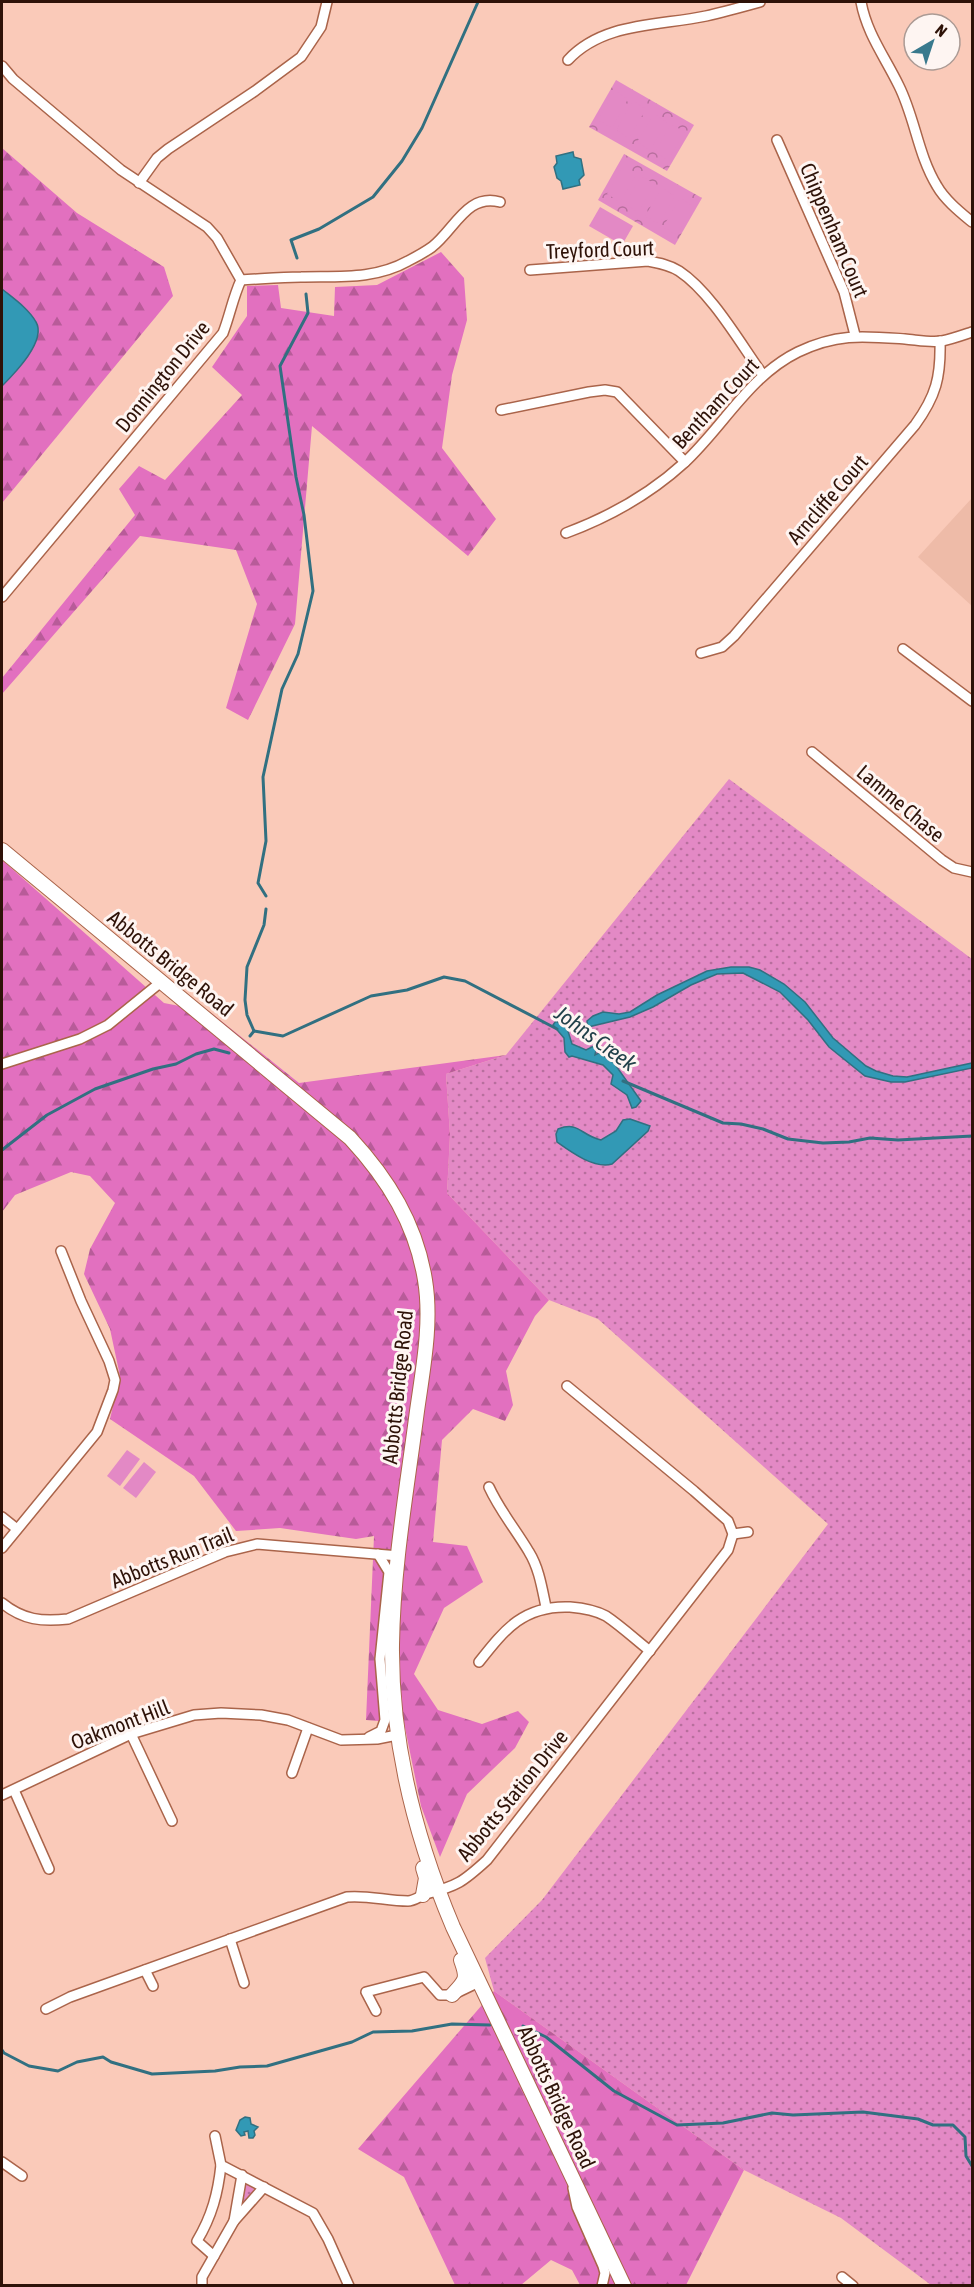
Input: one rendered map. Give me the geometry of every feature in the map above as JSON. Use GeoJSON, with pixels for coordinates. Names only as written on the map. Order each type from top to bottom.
{"type":"FeatureCollection","features":[{"type":"Feature","properties":{"kind":"main road","name":"Abbotts Bridge Road"},"geometry":{"type":"LineString","coordinates":[[2,850],[350,1138],[374,1164],[394,1193],[407,1218],[425,1280],[428,1313],[424,1362],[399,1556],[392,1644],[397,1735],[405,1780],[438,1892],[453,1927],[624,2286]]}},
{"type":"Feature","properties":{"kind":"main road","name":"Abbotts Bridge Road"},"geometry":{"type":"LineString","coordinates":[[416,1822],[410,1834],[426,1878],[423,1895]]}},
{"type":"Feature","properties":{"kind":"main road","name":"Abbotts Bridge Road"},"geometry":{"type":"LineString","coordinates":[[452,1995],[465,1982],[466,1976],[462,1961],[449,1935],[449,1928],[453,1927]]}},
{"type":"Feature","properties":{"kind":"street"},"geometry":{"type":"LineString","coordinates":[[139,183],[157,158],[168,149],[302,57],[321,27],[327,2]]}},
{"type":"Feature","properties":{"kind":"street"},"geometry":{"type":"LineString","coordinates":[[568,60],[578,49],[602,35],[615,31],[705,16],[760,2]]}},
{"type":"Feature","properties":{"kind":"street"},"geometry":{"type":"LineString","coordinates":[[861,2],[866,24],[906,102],[928,169],[944,195],[972,222]]}},
{"type":"Feature","properties":{"kind":"street"},"geometry":{"type":"LineString","coordinates":[[2,66],[13,79],[139,183],[188,212],[207,227],[217,238],[241,280],[303,277],[348,278],[378,273],[407,262],[433,246],[471,205],[489,199],[500,202]]}},
{"type":"Feature","properties":{"kind":"street","name":"Chippenham Court"},"geometry":{"type":"LineString","coordinates":[[777,140],[844,292],[855,336]]}},
{"type":"Feature","properties":{"kind":"street","name":"Treyford Court"},"geometry":{"type":"LineString","coordinates":[[530,270],[648,261],[678,270],[705,295],[763,375]]}},
{"type":"Feature","properties":{"kind":"street","name":"Donnington Drive"},"geometry":{"type":"LineString","coordinates":[[2,597],[223,333],[232,312],[234,294],[241,280]]}},
{"type":"Feature","properties":{"kind":"street","name":"Bentham Court"},"geometry":{"type":"LineString","coordinates":[[566,533],[594,523],[641,497],[685,462],[763,375],[798,352],[825,341],[855,336],[940,341],[972,332]]}},
{"type":"Feature","properties":{"kind":"street","name":"Arncliffe Court"},"geometry":{"type":"LineString","coordinates":[[701,653],[722,647],[734,636],[915,425],[926,409],[938,383],[940,341]]}},
{"type":"Feature","properties":{"kind":"street"},"geometry":{"type":"LineString","coordinates":[[501,410],[589,392],[605,390],[617,392],[685,462]]}},
{"type":"Feature","properties":{"kind":"street"},"geometry":{"type":"LineString","coordinates":[[903,649],[972,701]]}},
{"type":"Feature","properties":{"kind":"street","name":"Lamme Chase"},"geometry":{"type":"LineString","coordinates":[[812,752],[942,860],[954,868],[972,872]]}},
{"type":"Feature","properties":{"kind":"street"},"geometry":{"type":"LineString","coordinates":[[2,1064],[80,1039],[108,1025],[161,982]]}},
{"type":"Feature","properties":{"kind":"street"},"geometry":{"type":"LineString","coordinates":[[2,1548],[97,1432],[110,1400],[115,1380],[110,1361],[81,1301],[62,1251]]}},
{"type":"Feature","properties":{"kind":"street"},"geometry":{"type":"LineString","coordinates":[[567,1386],[728,1521],[733,1534],[748,1532]]}},
{"type":"Feature","properties":{"kind":"street"},"geometry":{"type":"LineString","coordinates":[[489,1487],[500,1509],[530,1553],[541,1582],[546,1607]]}},
{"type":"Feature","properties":{"kind":"street"},"geometry":{"type":"LineString","coordinates":[[2,1517],[17,1529]]}},
{"type":"Feature","properties":{"kind":"street","name":"Abbotts Station Drive"},"geometry":{"type":"LineString","coordinates":[[46,2009],[70,1997],[347,1897],[363,1895],[411,1901],[423,1895],[455,1886],[487,1860],[728,1550],[733,1534]]}},
{"type":"Feature","properties":{"kind":"street","name":"Abbotts Run Trail"},"geometry":{"type":"LineString","coordinates":[[2,1604],[14,1613],[29,1619],[46,1622],[68,1619],[225,1552],[257,1544],[399,1556]]}},
{"type":"Feature","properties":{"kind":"street"},"geometry":{"type":"LineString","coordinates":[[363,1739],[381,1731],[385,1720],[380,1659],[389,1572],[378,1554]]}},
{"type":"Feature","properties":{"kind":"street"},"geometry":{"type":"LineString","coordinates":[[479,1662],[500,1635],[519,1619],[546,1607],[580,1607],[606,1616],[650,1651]]}},
{"type":"Feature","properties":{"kind":"street","name":"Oakmont Hill"},"geometry":{"type":"LineString","coordinates":[[2,1795],[131,1734],[194,1714],[261,1715],[288,1720],[341,1740],[397,1735]]}},
{"type":"Feature","properties":{"kind":"street"},"geometry":{"type":"LineString","coordinates":[[292,1773],[308,1728]]}},
{"type":"Feature","properties":{"kind":"street"},"geometry":{"type":"LineString","coordinates":[[131,1734],[172,1821]]}},
{"type":"Feature","properties":{"kind":"street"},"geometry":{"type":"LineString","coordinates":[[14,1790],[49,1869]]}},
{"type":"Feature","properties":{"kind":"street"},"geometry":{"type":"LineString","coordinates":[[230,1940],[244,1983]]}},
{"type":"Feature","properties":{"kind":"street"},"geometry":{"type":"LineString","coordinates":[[145,1970],[153,1986]]}},
{"type":"Feature","properties":{"kind":"street"},"geometry":{"type":"LineString","coordinates":[[376,2011],[366,1992],[424,1977],[440,1995],[476,1990],[485,1995]]}},
{"type":"Feature","properties":{"kind":"street"},"geometry":{"type":"LineString","coordinates":[[452,1995],[479,1982]]}},
{"type":"Feature","properties":{"kind":"street"},"geometry":{"type":"LineString","coordinates":[[214,2256],[197,2241],[208,2224],[218,2193],[221,2164],[215,2136]]}},
{"type":"Feature","properties":{"kind":"street"},"geometry":{"type":"LineString","coordinates":[[2,2162],[22,2176]]}},
{"type":"Feature","properties":{"kind":"street"},"geometry":{"type":"LineString","coordinates":[[221,2164],[313,2213],[328,2239],[349,2286]]}},
{"type":"Feature","properties":{"kind":"street"},"geometry":{"type":"LineString","coordinates":[[570,2174],[577,2206],[603,2266],[605,2273],[602,2286]]}},
{"type":"Feature","properties":{"kind":"street"},"geometry":{"type":"LineString","coordinates":[[234,2221],[242,2175]]}},
{"type":"Feature","properties":{"kind":"street"},"geometry":{"type":"LineString","coordinates":[[202,2286],[202,2277],[234,2221],[264,2187]]}},
{"type":"Feature","properties":{"kind":"street"},"geometry":{"type":"LineString","coordinates":[[842,2277],[853,2286]]}},
{"type":"Feature","properties":{"kind":"shaded area"},"geometry":{"type":"Polygon","coordinates":[[[972,498],[972,606],[918,557],[972,498]]]}},
{"type":"Feature","properties":{"kind":"green space"},"geometry":{"type":"Polygon","coordinates":[[[616,80],[694,125],[667,171],[589,127],[616,80]]]}},
{"type":"Feature","properties":{"kind":"green space"},"geometry":{"type":"Polygon","coordinates":[[[615,91],[628,99],[612,128],[598,120],[615,91]]]}},
{"type":"Feature","properties":{"kind":"green space"},"geometry":{"type":"Polygon","coordinates":[[[633,101],[646,109],[629,138],[616,130],[633,101]]]}},
{"type":"Feature","properties":{"kind":"green space"},"geometry":{"type":"Polygon","coordinates":[[[654,114],[667,122],[650,150],[637,142],[654,114]]]}},
{"type":"Feature","properties":{"kind":"green space"},"geometry":{"type":"Polygon","coordinates":[[[671,124],[685,132],[668,160],[655,152],[671,124]]]}},
{"type":"Feature","properties":{"kind":"green space"},"geometry":{"type":"Polygon","coordinates":[[[2,148],[77,213],[164,267],[173,296],[2,503],[2,148]]]}},
{"type":"Feature","properties":{"kind":"green space"},"geometry":{"type":"Polygon","coordinates":[[[624,154],[702,198],[675,245],[598,200],[624,154]]]}},
{"type":"Feature","properties":{"kind":"green space"},"geometry":{"type":"Polygon","coordinates":[[[623,166],[637,173],[620,202],[607,194],[623,166]]]}},
{"type":"Feature","properties":{"kind":"green space"},"geometry":{"type":"Polygon","coordinates":[[[641,176],[655,184],[638,212],[625,204],[641,176]]]}},
{"type":"Feature","properties":{"kind":"green space"},"geometry":{"type":"Polygon","coordinates":[[[662,188],[675,196],[659,224],[645,216],[662,188]]]}},
{"type":"Feature","properties":{"kind":"green space"},"geometry":{"type":"Polygon","coordinates":[[[680,198],[693,206],[677,235],[663,227],[680,198]]]}},
{"type":"Feature","properties":{"kind":"green space"},"geometry":{"type":"Polygon","coordinates":[[[600,207],[633,226],[622,245],[589,226],[600,207]]]}},
{"type":"Feature","properties":{"kind":"green space"},"geometry":{"type":"Polygon","coordinates":[[[441,252],[464,278],[467,320],[452,375],[442,448],[496,519],[468,556],[312,426],[295,624],[248,720],[226,708],[257,604],[236,550],[140,536],[2,694],[2,678],[135,515],[119,489],[139,466],[165,480],[242,395],[212,367],[247,316],[247,286],[278,285],[281,308],[334,316],[335,287],[377,285],[441,252]]]}},
{"type":"Feature","properties":{"kind":"green space"},"geometry":{"type":"Polygon","coordinates":[[[729,779],[972,959],[972,2285],[931,2285],[841,2218],[744,2170],[494,1991],[485,1958],[542,1900],[828,1524],[598,1319],[549,1300],[447,1193],[450,1135],[446,1074],[506,1055],[729,779]]]}},
{"type":"Feature","properties":{"kind":"green space"},"geometry":{"type":"Polygon","coordinates":[[[2,860],[164,1003],[210,1012],[299,1083],[506,1055],[446,1074],[450,1135],[447,1193],[549,1300],[535,1316],[506,1371],[513,1405],[505,1421],[473,1409],[442,1440],[433,1542],[467,1546],[483,1582],[444,1608],[414,1674],[438,1710],[482,1724],[518,1711],[529,1722],[515,1748],[467,1794],[440,1857],[421,1806],[404,1723],[366,1720],[374,1536],[356,1539],[280,1528],[236,1531],[194,1476],[110,1419],[120,1376],[110,1329],[84,1274],[90,1249],[115,1203],[90,1176],[71,1172],[15,1195],[2,1212],[2,860]]]}},
{"type":"Feature","properties":{"kind":"green space"},"geometry":{"type":"Polygon","coordinates":[[[127,1450],[140,1459],[120,1486],[107,1476],[127,1450]]]}},
{"type":"Feature","properties":{"kind":"green space"},"geometry":{"type":"Polygon","coordinates":[[[144,1462],[156,1472],[136,1498],[123,1488],[144,1462]]]}},
{"type":"Feature","properties":{"kind":"green space"},"geometry":{"type":"Polygon","coordinates":[[[494,1991],[744,2170],[686,2285],[580,2285],[572,2270],[551,2260],[521,2285],[455,2285],[404,2177],[358,2149],[494,1991]]]}},
{"type":"Feature","properties":{"kind":"green space"},"geometry":{"type":"Polygon","coordinates":[[[244,2184],[253,2185],[254,2191],[239,2212],[244,2184]]]}},
{"type":"Feature","properties":{"kind":"water"},"geometry":{"type":"Polygon","coordinates":[[[573,152],[574,157],[581,159],[584,175],[579,180],[580,185],[563,189],[554,167],[557,163],[556,156],[573,152]]]}},
{"type":"Feature","properties":{"kind":"water"},"geometry":{"type":"Polygon","coordinates":[[[2,289],[29,313],[36,322],[38,330],[37,338],[28,357],[2,386],[2,289]]]}},
{"type":"Feature","properties":{"kind":"water"},"geometry":{"type":"Polygon","coordinates":[[[749,967],[760,970],[784,984],[805,1002],[833,1038],[866,1066],[876,1071],[907,1077],[972,1063],[972,1068],[905,1082],[891,1082],[865,1076],[829,1047],[808,1020],[780,992],[743,973],[717,974],[630,1017],[588,1027],[587,1021],[593,1016],[603,1012],[619,1014],[630,1012],[657,995],[707,971],[749,967]]]}},
{"type":"Feature","properties":{"kind":"water"},"geometry":{"type":"Polygon","coordinates":[[[556,1021],[567,1028],[572,1044],[586,1050],[594,1046],[595,1055],[599,1053],[614,1063],[641,1101],[636,1107],[632,1108],[627,1095],[611,1084],[613,1075],[603,1065],[569,1057],[565,1052],[564,1038],[553,1025],[556,1021]]]}},
{"type":"Feature","properties":{"kind":"water"},"geometry":{"type":"Polygon","coordinates":[[[630,1119],[650,1126],[648,1131],[612,1164],[590,1162],[557,1142],[558,1129],[575,1128],[601,1140],[616,1131],[623,1120],[630,1119]]]}},
{"type":"Feature","properties":{"kind":"water"},"geometry":{"type":"Polygon","coordinates":[[[245,2117],[250,2118],[251,2124],[258,2127],[254,2131],[253,2138],[249,2138],[248,2131],[241,2136],[236,2130],[240,2120],[245,2117]]]}},
{"type":"Feature","properties":{"kind":"waterway"},"geometry":{"type":"LineString","coordinates":[[297,258],[291,240],[319,229],[373,197],[402,161],[422,128],[478,2]]}},
{"type":"Feature","properties":{"kind":"waterway"},"geometry":{"type":"LineString","coordinates":[[266,896],[258,883],[266,841],[263,777],[282,689],[298,654],[313,591],[304,515],[296,477],[280,366],[308,313],[306,294]]}},
{"type":"Feature","properties":{"kind":"waterway"},"geometry":{"type":"LineString","coordinates":[[254,1031],[247,1015],[245,1000],[247,967],[264,925],[266,909]]}},
{"type":"Feature","properties":{"kind":"waterway","name":"Johns Creek"},"geometry":{"type":"LineString","coordinates":[[254,1031],[283,1036],[371,996],[407,990],[444,977],[465,981],[557,1029]]}},
{"type":"Feature","properties":{"kind":"waterway","name":"Johns Creek"},"geometry":{"type":"LineString","coordinates":[[250,1036],[254,1031]]}},
{"type":"Feature","properties":{"kind":"waterway","name":"Johns Creek"},"geometry":{"type":"LineString","coordinates":[[2,1150],[47,1115],[95,1089],[153,1069],[176,1064],[196,1054],[214,1049],[229,1053]]}},
{"type":"Feature","properties":{"kind":"waterway","name":"Johns Creek"},"geometry":{"type":"LineString","coordinates":[[623,1081],[723,1123],[763,1129],[788,1139],[823,1143],[870,1138],[898,1140],[972,1136]]}},
{"type":"Feature","properties":{"kind":"waterway"},"geometry":{"type":"LineString","coordinates":[[2,2050],[29,2066],[58,2071],[77,2062],[103,2057],[111,2062],[152,2074],[215,2071],[267,2066],[352,2042],[373,2032],[412,2031],[452,2024],[490,2025]]}},
{"type":"Feature","properties":{"kind":"waterway"},"geometry":{"type":"LineString","coordinates":[[523,2026],[546,2037],[614,2091],[677,2125],[723,2123],[772,2113],[793,2115],[863,2112],[918,2119],[933,2125],[953,2125],[965,2137],[966,2156],[972,2166]]}}]}
